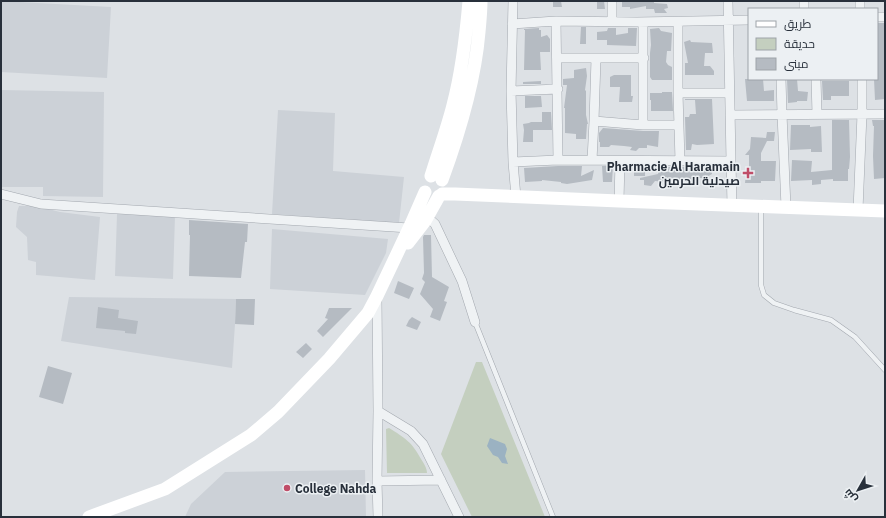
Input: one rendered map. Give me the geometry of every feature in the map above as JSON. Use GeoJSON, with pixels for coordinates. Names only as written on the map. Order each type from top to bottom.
{"type":"FeatureCollection","features":[{"type":"Feature","properties":{"kind":"main road"},"geometry":{"type":"LineString","coordinates":[[396,256],[417,232],[445,189],[445,186],[439,179],[447,127],[458,84],[467,30],[469,1]]}},
{"type":"Feature","properties":{"kind":"main road"},"geometry":{"type":"LineString","coordinates":[[439,179],[456,140],[472,75],[479,32],[481,1]]}},
{"type":"Feature","properties":{"kind":"main road"},"geometry":{"type":"LineString","coordinates":[[500,196],[455,186],[439,179],[428,178],[424,183],[423,189],[429,196],[432,197],[455,194],[619,202],[885,211]]}},
{"type":"Feature","properties":{"kind":"main road"},"geometry":{"type":"LineString","coordinates":[[89,517],[165,489],[251,435],[278,412],[329,359],[368,313],[410,228],[425,192]]}},
{"type":"Feature","properties":{"kind":"street"},"geometry":{"type":"LineString","coordinates":[[513,1],[511,90],[513,162],[516,197]]}},
{"type":"Feature","properties":{"kind":"street"},"geometry":{"type":"LineString","coordinates":[[612,1],[612,21]]}},
{"type":"Feature","properties":{"kind":"street"},"geometry":{"type":"LineString","coordinates":[[728,1],[732,206]]}},
{"type":"Feature","properties":{"kind":"street"},"geometry":{"type":"LineString","coordinates":[[512,24],[556,20],[586,22],[748,20]]}},
{"type":"Feature","properties":{"kind":"street"},"geometry":{"type":"LineString","coordinates":[[556,20],[558,160]]}},
{"type":"Feature","properties":{"kind":"street"},"geometry":{"type":"LineString","coordinates":[[643,22],[643,125]]}},
{"type":"Feature","properties":{"kind":"street"},"geometry":{"type":"LineString","coordinates":[[678,22],[680,161]]}},
{"type":"Feature","properties":{"kind":"street"},"geometry":{"type":"LineString","coordinates":[[557,58],[644,58]]}},
{"type":"Feature","properties":{"kind":"street"},"geometry":{"type":"LineString","coordinates":[[592,160],[596,59]]}},
{"type":"Feature","properties":{"kind":"street"},"geometry":{"type":"LineString","coordinates":[[782,80],[786,207]]}},
{"type":"Feature","properties":{"kind":"street"},"geometry":{"type":"LineString","coordinates":[[816,80],[817,114]]}},
{"type":"Feature","properties":{"kind":"street"},"geometry":{"type":"LineString","coordinates":[[858,210],[862,80]]}},
{"type":"Feature","properties":{"kind":"street"},"geometry":{"type":"LineString","coordinates":[[511,90],[558,90]]}},
{"type":"Feature","properties":{"kind":"street"},"geometry":{"type":"LineString","coordinates":[[678,93],[730,92]]}},
{"type":"Feature","properties":{"kind":"street"},"geometry":{"type":"LineString","coordinates":[[730,115],[885,114]]}},
{"type":"Feature","properties":{"kind":"street"},"geometry":{"type":"LineString","coordinates":[[594,121],[643,125],[679,125]]}},
{"type":"Feature","properties":{"kind":"street"},"geometry":{"type":"LineString","coordinates":[[513,162],[558,160],[731,161]]}},
{"type":"Feature","properties":{"kind":"street"},"geometry":{"type":"LineString","coordinates":[[619,202],[620,161]]}},
{"type":"Feature","properties":{"kind":"street"},"geometry":{"type":"LineString","coordinates":[[1,194],[41,204],[410,228]]}},
{"type":"Feature","properties":{"kind":"street"},"geometry":{"type":"LineString","coordinates":[[427,217],[435,224],[462,281],[475,322]]}},
{"type":"Feature","properties":{"kind":"street"},"geometry":{"type":"LineString","coordinates":[[377,296],[378,517]]}},
{"type":"Feature","properties":{"kind":"street"},"geometry":{"type":"LineString","coordinates":[[378,411],[411,431],[423,444],[459,517]]}},
{"type":"Feature","properties":{"kind":"street"},"geometry":{"type":"LineString","coordinates":[[377,481],[441,480]]}},
{"type":"Feature","properties":{"kind":"lane"},"geometry":{"type":"LineString","coordinates":[[761,206],[761,284],[764,294],[774,303],[831,320],[855,338],[885,370]]}},
{"type":"Feature","properties":{"kind":"lane"},"geometry":{"type":"LineString","coordinates":[[475,322],[554,517]]}},
{"type":"Feature","properties":{"kind":"shaded area"},"geometry":{"type":"Polygon","coordinates":[[[1,1],[111,7],[107,78],[1,72],[1,1]]]}},
{"type":"Feature","properties":{"kind":"shaded area"},"geometry":{"type":"Polygon","coordinates":[[[1,90],[104,92],[103,197],[43,196],[43,187],[1,187],[1,90]]]}},
{"type":"Feature","properties":{"kind":"shaded area"},"geometry":{"type":"Polygon","coordinates":[[[278,110],[335,113],[333,171],[404,177],[399,223],[272,214],[278,110]]]}},
{"type":"Feature","properties":{"kind":"shaded area"},"geometry":{"type":"Polygon","coordinates":[[[19,206],[37,206],[60,212],[100,217],[95,280],[36,275],[36,262],[28,260],[27,237],[16,227],[19,206]]]}},
{"type":"Feature","properties":{"kind":"shaded area"},"geometry":{"type":"Polygon","coordinates":[[[117,214],[175,216],[173,279],[115,276],[117,214]]]}},
{"type":"Feature","properties":{"kind":"shaded area"},"geometry":{"type":"Polygon","coordinates":[[[272,229],[388,239],[386,253],[365,295],[270,289],[272,229]]]}},
{"type":"Feature","properties":{"kind":"shaded area"},"geometry":{"type":"Polygon","coordinates":[[[69,297],[236,299],[232,368],[61,341],[69,297]]]}},
{"type":"Feature","properties":{"kind":"shaded area","name":"College Nahda"},"geometry":{"type":"Polygon","coordinates":[[[365,470],[366,517],[185,517],[191,504],[225,472],[365,470]]]}},
{"type":"Feature","properties":{"kind":"green space"},"geometry":{"type":"Polygon","coordinates":[[[476,362],[482,362],[545,517],[472,517],[441,454],[476,362]]]}},
{"type":"Feature","properties":{"kind":"green space"},"geometry":{"type":"Polygon","coordinates":[[[389,428],[411,444],[418,453],[427,473],[387,473],[386,429],[389,428]]]}},
{"type":"Feature","properties":{"kind":"water"},"geometry":{"type":"Polygon","coordinates":[[[490,438],[505,444],[507,449],[505,456],[508,464],[502,463],[498,457],[493,455],[487,446],[490,438]]]}},
{"type":"Feature","properties":{"kind":"building"},"geometry":{"type":"Polygon","coordinates":[[[553,1],[561,1],[562,7],[553,7],[553,1]]]}},
{"type":"Feature","properties":{"kind":"building"},"geometry":{"type":"Polygon","coordinates":[[[597,1],[604,1],[605,9],[597,9],[597,1]]]}},
{"type":"Feature","properties":{"kind":"building"},"geometry":{"type":"Polygon","coordinates":[[[622,1],[654,1],[654,3],[667,4],[668,8],[664,9],[667,13],[655,13],[654,9],[646,9],[646,6],[630,9],[630,7],[622,7],[622,1]]]}},
{"type":"Feature","properties":{"kind":"building"},"geometry":{"type":"Polygon","coordinates":[[[878,23],[885,23],[885,99],[875,100],[874,80],[878,80],[878,23]]]}},
{"type":"Feature","properties":{"kind":"building"},"geometry":{"type":"Polygon","coordinates":[[[581,27],[586,27],[586,44],[580,44],[581,27]]]}},
{"type":"Feature","properties":{"kind":"building"},"geometry":{"type":"Polygon","coordinates":[[[539,28],[539,30],[541,30],[541,37],[547,35],[550,39],[550,52],[540,52],[541,70],[524,70],[524,29],[539,28]]]}},
{"type":"Feature","properties":{"kind":"building"},"geometry":{"type":"Polygon","coordinates":[[[608,28],[616,28],[616,35],[628,33],[628,28],[637,28],[636,46],[607,45],[607,40],[597,40],[597,32],[607,31],[608,28]]]}},
{"type":"Feature","properties":{"kind":"building"},"geometry":{"type":"Polygon","coordinates":[[[659,28],[661,31],[672,33],[671,51],[667,51],[666,62],[672,67],[672,80],[652,80],[650,77],[650,29],[659,28]]]}},
{"type":"Feature","properties":{"kind":"building"},"geometry":{"type":"Polygon","coordinates":[[[690,40],[691,42],[712,43],[713,53],[705,53],[704,66],[710,66],[714,71],[714,75],[685,75],[685,63],[688,63],[684,42],[690,40]]]}},
{"type":"Feature","properties":{"kind":"building"},"geometry":{"type":"Polygon","coordinates":[[[586,68],[587,76],[585,90],[586,115],[588,124],[586,139],[576,139],[576,134],[565,133],[564,108],[567,85],[563,85],[563,79],[574,78],[574,70],[586,68]]]}},
{"type":"Feature","properties":{"kind":"building"},"geometry":{"type":"Polygon","coordinates":[[[614,75],[631,75],[631,96],[633,96],[632,102],[619,102],[620,87],[610,87],[610,77],[614,75]]]}},
{"type":"Feature","properties":{"kind":"building"},"geometry":{"type":"Polygon","coordinates":[[[745,79],[763,80],[764,91],[774,90],[774,101],[747,101],[745,79]]]}},
{"type":"Feature","properties":{"kind":"building"},"geometry":{"type":"Polygon","coordinates":[[[787,80],[797,80],[798,91],[808,92],[807,101],[788,103],[787,80]]]}},
{"type":"Feature","properties":{"kind":"building"},"geometry":{"type":"Polygon","coordinates":[[[541,81],[541,84],[523,84],[523,82],[541,81]]]}},
{"type":"Feature","properties":{"kind":"building"},"geometry":{"type":"Polygon","coordinates":[[[822,81],[849,81],[849,96],[831,96],[831,100],[823,100],[822,81]]]}},
{"type":"Feature","properties":{"kind":"building"},"geometry":{"type":"Polygon","coordinates":[[[672,92],[673,111],[651,111],[650,93],[672,92]]]}},
{"type":"Feature","properties":{"kind":"building"},"geometry":{"type":"Polygon","coordinates":[[[525,96],[541,96],[542,107],[525,108],[525,96]]]}},
{"type":"Feature","properties":{"kind":"building"},"geometry":{"type":"Polygon","coordinates":[[[685,99],[712,99],[714,144],[692,144],[691,150],[686,150],[685,117],[689,117],[690,114],[696,114],[695,100],[685,99]]]}},
{"type":"Feature","properties":{"kind":"building"},"geometry":{"type":"Polygon","coordinates":[[[542,112],[551,112],[552,130],[533,130],[533,142],[523,142],[523,124],[542,122],[542,112]]]}},
{"type":"Feature","properties":{"kind":"building"},"geometry":{"type":"Polygon","coordinates":[[[832,120],[849,120],[850,157],[848,181],[833,181],[833,179],[821,180],[821,184],[812,185],[812,180],[791,181],[792,160],[812,161],[811,172],[832,170],[832,120]]]}},
{"type":"Feature","properties":{"kind":"building"},"geometry":{"type":"Polygon","coordinates":[[[872,120],[885,120],[885,178],[874,179],[874,126],[872,120]]]}},
{"type":"Feature","properties":{"kind":"building"},"geometry":{"type":"Polygon","coordinates":[[[791,125],[810,125],[810,127],[821,126],[822,152],[811,152],[811,149],[790,150],[791,125]]]}},
{"type":"Feature","properties":{"kind":"building"},"geometry":{"type":"Polygon","coordinates":[[[603,128],[659,131],[658,147],[647,145],[647,148],[639,148],[636,151],[630,150],[632,147],[624,146],[611,145],[609,147],[600,147],[599,133],[603,128]]]}},
{"type":"Feature","properties":{"kind":"building"},"geometry":{"type":"Polygon","coordinates":[[[767,132],[775,132],[774,141],[767,141],[761,153],[761,161],[776,161],[775,181],[745,183],[746,173],[749,173],[749,155],[745,155],[750,149],[751,137],[766,138],[767,132]]]}},
{"type":"Feature","properties":{"kind":"building"},"geometry":{"type":"Polygon","coordinates":[[[582,166],[581,176],[594,170],[592,180],[567,184],[542,180],[525,182],[524,168],[582,166]]]}},
{"type":"Feature","properties":{"kind":"building"},"geometry":{"type":"Polygon","coordinates":[[[602,166],[613,166],[612,182],[603,182],[602,166]]]}},
{"type":"Feature","properties":{"kind":"building"},"geometry":{"type":"Polygon","coordinates":[[[626,166],[645,166],[645,176],[634,176],[634,170],[626,171],[626,166]]]}},
{"type":"Feature","properties":{"kind":"building"},"geometry":{"type":"Polygon","coordinates":[[[667,167],[712,167],[712,174],[705,178],[694,178],[695,186],[686,186],[686,184],[669,186],[668,184],[666,185],[665,182],[655,181],[651,186],[644,185],[644,180],[640,180],[640,178],[658,174],[659,171],[669,172],[667,167]]]}},
{"type":"Feature","properties":{"kind":"building"},"geometry":{"type":"Polygon","coordinates":[[[189,220],[248,224],[247,242],[245,242],[241,278],[189,276],[189,220]]]}},
{"type":"Feature","properties":{"kind":"building"},"geometry":{"type":"Polygon","coordinates":[[[424,235],[431,235],[432,277],[449,287],[444,301],[447,302],[440,321],[430,317],[433,309],[420,294],[425,282],[422,279],[424,273],[424,235]]]}},
{"type":"Feature","properties":{"kind":"building"},"geometry":{"type":"Polygon","coordinates":[[[398,281],[414,288],[409,299],[394,293],[398,281]]]}},
{"type":"Feature","properties":{"kind":"building"},"geometry":{"type":"Polygon","coordinates":[[[236,299],[255,299],[254,325],[235,324],[236,299]]]}},
{"type":"Feature","properties":{"kind":"building"},"geometry":{"type":"Polygon","coordinates":[[[98,307],[119,310],[118,318],[138,321],[136,334],[125,333],[125,331],[96,328],[98,307]]]}},
{"type":"Feature","properties":{"kind":"building"},"geometry":{"type":"Polygon","coordinates":[[[329,308],[352,308],[323,337],[317,331],[328,319],[325,318],[329,308]]]}},
{"type":"Feature","properties":{"kind":"building"},"geometry":{"type":"Polygon","coordinates":[[[412,317],[421,322],[417,330],[406,326],[412,317]]]}},
{"type":"Feature","properties":{"kind":"building"},"geometry":{"type":"Polygon","coordinates":[[[306,343],[312,349],[303,358],[296,352],[306,343]]]}},
{"type":"Feature","properties":{"kind":"building"},"geometry":{"type":"Polygon","coordinates":[[[48,366],[72,373],[63,404],[39,397],[48,366]]]}},
{"type":"Feature","properties":{"kind":"place","name":"Pharmacie Al Haramain صيدلية الحرمين"},"geometry":{"type":"Point","coordinates":[748,173]}},
{"type":"Feature","properties":{"kind":"place","name":"College Nahda"},"geometry":{"type":"Point","coordinates":[287,488]}}]}
